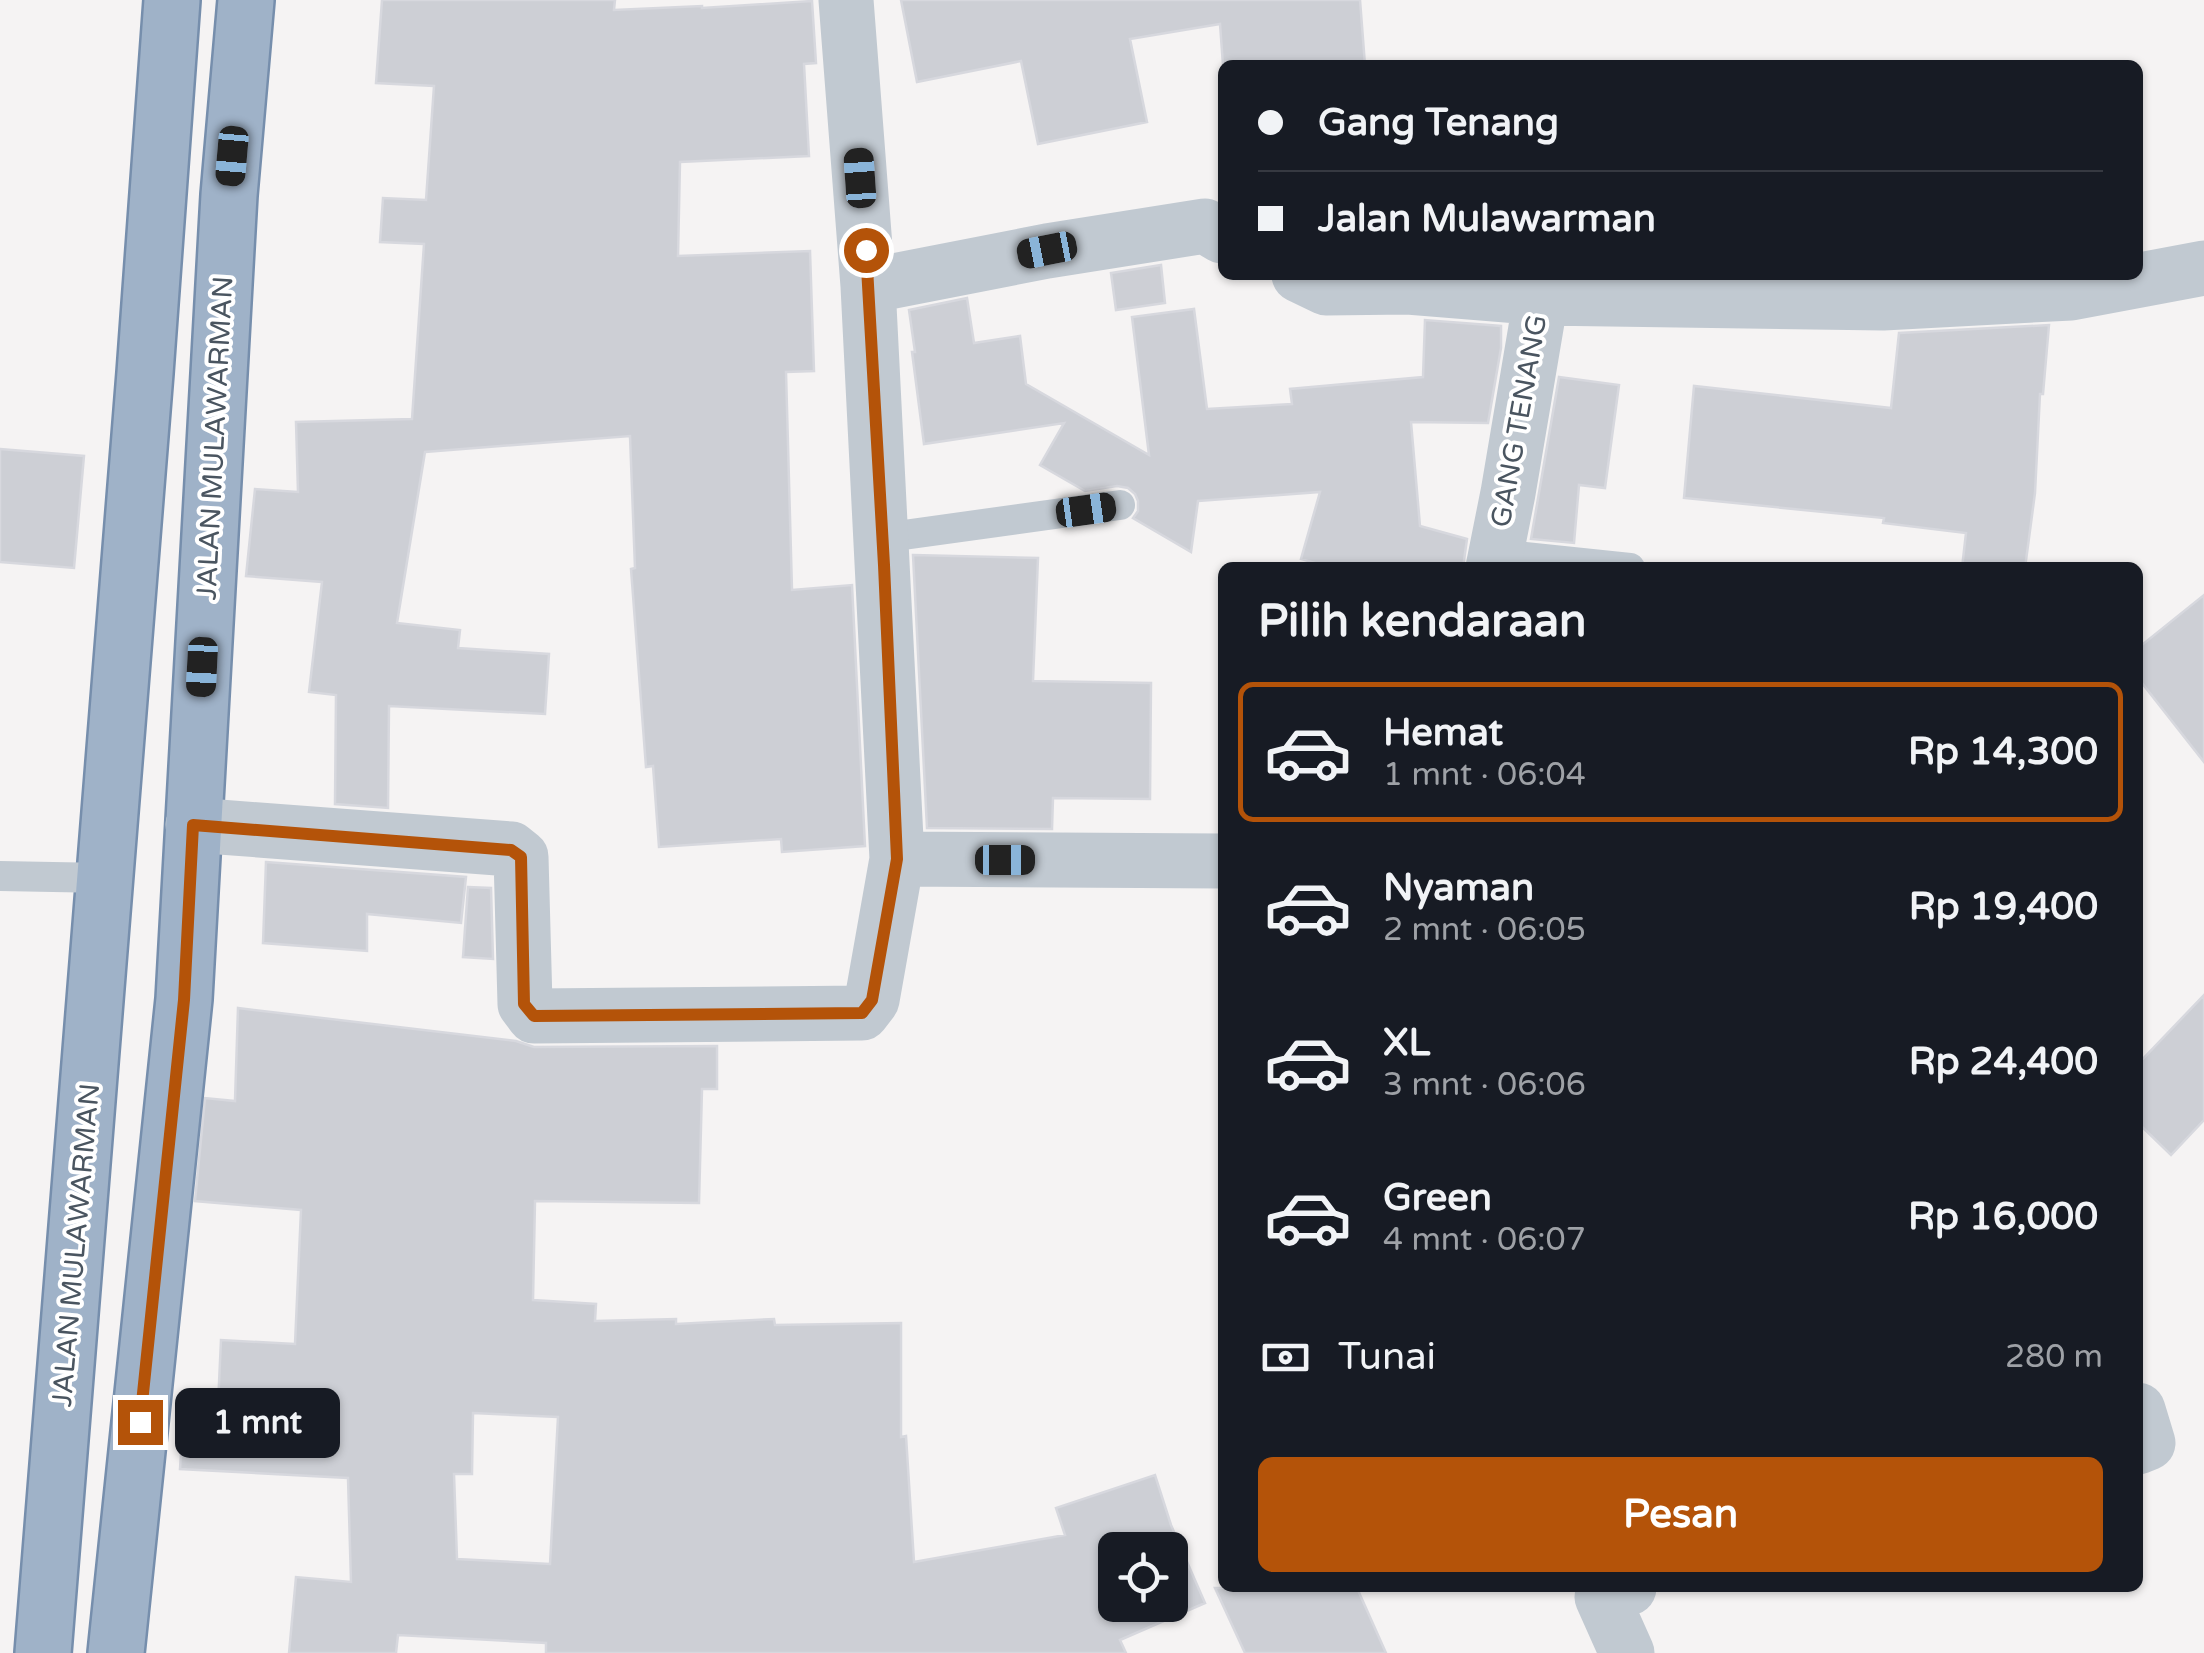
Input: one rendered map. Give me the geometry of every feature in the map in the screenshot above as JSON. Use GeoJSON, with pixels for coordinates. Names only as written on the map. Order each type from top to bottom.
{"type":"FeatureCollection","features":[{"type":"Feature","properties":{"kind":"highway","name":"JALAN MULAWARMAN"},"geometry":{"type":"LineString","coordinates":[[42,1653],[106,878],[172,0]]}},
{"type":"Feature","properties":{"kind":"highway","name":"JALAN MULAWARMAN"},"geometry":{"type":"LineString","coordinates":[[116,1653],[184,1000],[229,195],[246,0]]}},
{"type":"Feature","properties":{"kind":"street"},"geometry":{"type":"LineString","coordinates":[[193,825],[516,852],[521,857],[524,1004],[534,1016],[862,1013],[872,1000],[897,859],[868,286],[846,0]]}},
{"type":"Feature","properties":{"kind":"street"},"geometry":{"type":"LineString","coordinates":[[868,286],[1047,250],[1216,228]]}},
{"type":"Feature","properties":{"kind":"street"},"geometry":{"type":"LineString","coordinates":[[2143,279],[2204,268]]}},
{"type":"Feature","properties":{"kind":"street"},"geometry":{"type":"LineString","coordinates":[[1310,280],[1326,288],[1540,286],[1883,304],[2071,292],[2138,280]]}},
{"type":"Feature","properties":{"kind":"street","name":"GANG TENANG"},"geometry":{"type":"LineString","coordinates":[[1494,561],[1540,286]]}},
{"type":"Feature","properties":{"kind":"street"},"geometry":{"type":"LineString","coordinates":[[897,859],[1218,861]]}},
{"type":"Feature","properties":{"kind":"street"},"geometry":{"type":"LineString","coordinates":[[1610,1592],[1627,1653]]}},
{"type":"Feature","properties":{"kind":"lane"},"geometry":{"type":"LineString","coordinates":[[882,538],[1120,505]]}},
{"type":"Feature","properties":{"kind":"lane"},"geometry":{"type":"LineString","coordinates":[[0,876],[106,878]]}},
{"type":"Feature","properties":{"kind":"building"},"geometry":{"type":"Polygon","coordinates":[[[382,0],[615,0],[614,10],[812,1],[816,63],[804,64],[809,156],[680,162],[678,256],[810,251],[814,371],[786,372],[792,590],[852,585],[865,846],[782,852],[781,839],[659,847],[653,766],[646,767],[631,569],[635,568],[630,436],[425,452],[397,623],[460,630],[458,648],[549,654],[545,714],[389,706],[388,808],[335,804],[336,695],[309,692],[322,582],[246,576],[255,489],[298,492],[296,422],[412,419],[424,244],[380,242],[383,198],[426,200],[434,86],[376,83],[382,0]]]}},
{"type":"Feature","properties":{"kind":"building"},"geometry":{"type":"Polygon","coordinates":[[[901,0],[1360,0],[1365,60],[1223,60],[1220,24],[1130,39],[1147,122],[1038,144],[1021,61],[917,82],[901,0]]]}},
{"type":"Feature","properties":{"kind":"building"},"geometry":{"type":"Polygon","coordinates":[[[1161,265],[1165,303],[1116,310],[1111,273],[1161,265]]]}},
{"type":"Feature","properties":{"kind":"building"},"geometry":{"type":"Polygon","coordinates":[[[967,298],[974,343],[1020,336],[1026,384],[1149,455],[1132,317],[1194,309],[1207,409],[1292,404],[1290,389],[1423,377],[1425,320],[1501,326],[1488,423],[1411,422],[1420,526],[1467,539],[1464,562],[1301,559],[1320,492],[1198,501],[1191,552],[1133,518],[1138,501],[1128,488],[1085,491],[1040,465],[1064,423],[924,444],[909,310],[967,298]]]}},
{"type":"Feature","properties":{"kind":"building"},"geometry":{"type":"Polygon","coordinates":[[[2049,325],[2026,562],[1963,562],[1966,533],[1883,523],[1884,518],[1684,498],[1694,386],[1891,408],[1899,333],[2049,325]]]}},
{"type":"Feature","properties":{"kind":"building"},"geometry":{"type":"Polygon","coordinates":[[[1559,377],[1619,385],[1605,488],[1579,485],[1574,543],[1531,539],[1559,377]]]}},
{"type":"Feature","properties":{"kind":"building"},"geometry":{"type":"Polygon","coordinates":[[[0,449],[84,456],[74,568],[0,562],[0,449]]]}},
{"type":"Feature","properties":{"kind":"building"},"geometry":{"type":"Polygon","coordinates":[[[913,555],[1038,558],[1033,681],[1151,683],[1150,799],[1053,798],[1052,829],[927,828],[913,555]]]}},
{"type":"Feature","properties":{"kind":"building"},"geometry":{"type":"Polygon","coordinates":[[[2204,595],[2204,762],[2143,684],[2143,644],[2204,595]]]}},
{"type":"Feature","properties":{"kind":"building"},"geometry":{"type":"Polygon","coordinates":[[[266,862],[466,877],[461,923],[367,914],[367,951],[263,943],[266,862]]]}},
{"type":"Feature","properties":{"kind":"building"},"geometry":{"type":"Polygon","coordinates":[[[468,887],[491,888],[493,959],[463,957],[468,887]]]}},
{"type":"Feature","properties":{"kind":"building"},"geometry":{"type":"Polygon","coordinates":[[[2204,995],[2204,1120],[2171,1155],[2143,1128],[2143,1059],[2204,995]]]}},
{"type":"Feature","properties":{"kind":"building"},"geometry":{"type":"Polygon","coordinates":[[[238,1008],[516,1041],[534,1047],[717,1046],[717,1089],[702,1089],[699,1203],[535,1201],[533,1300],[596,1304],[595,1321],[676,1319],[676,1324],[774,1319],[775,1325],[901,1323],[901,1437],[906,1436],[914,1562],[1065,1535],[1056,1508],[1155,1475],[1174,1532],[1098,1532],[1098,1622],[1161,1622],[1120,1640],[1126,1653],[546,1653],[546,1643],[398,1635],[396,1653],[289,1653],[296,1577],[351,1582],[348,1478],[180,1469],[184,1403],[218,1405],[221,1340],[295,1344],[301,1210],[195,1201],[205,1098],[235,1101],[238,1008]],[[473,1413],[472,1474],[454,1474],[457,1559],[550,1564],[558,1417],[473,1413]]]}},
{"type":"Feature","properties":{"kind":"building"},"geometry":{"type":"Polygon","coordinates":[[[1188,1564],[1205,1603],[1188,1610],[1188,1564]]]}},
{"type":"Feature","properties":{"kind":"building"},"geometry":{"type":"Polygon","coordinates":[[[1215,1588],[1218,1592],[1359,1592],[1386,1653],[1245,1653],[1215,1588]]]}},
{"type":"Feature","properties":{"kind":"route"},"geometry":{"type":"LineString","coordinates":[[140,1422],[184,1000],[193,825],[516,852],[521,857],[524,1004],[534,1016],[862,1013],[872,1000],[897,859],[866,250]]}}]}
